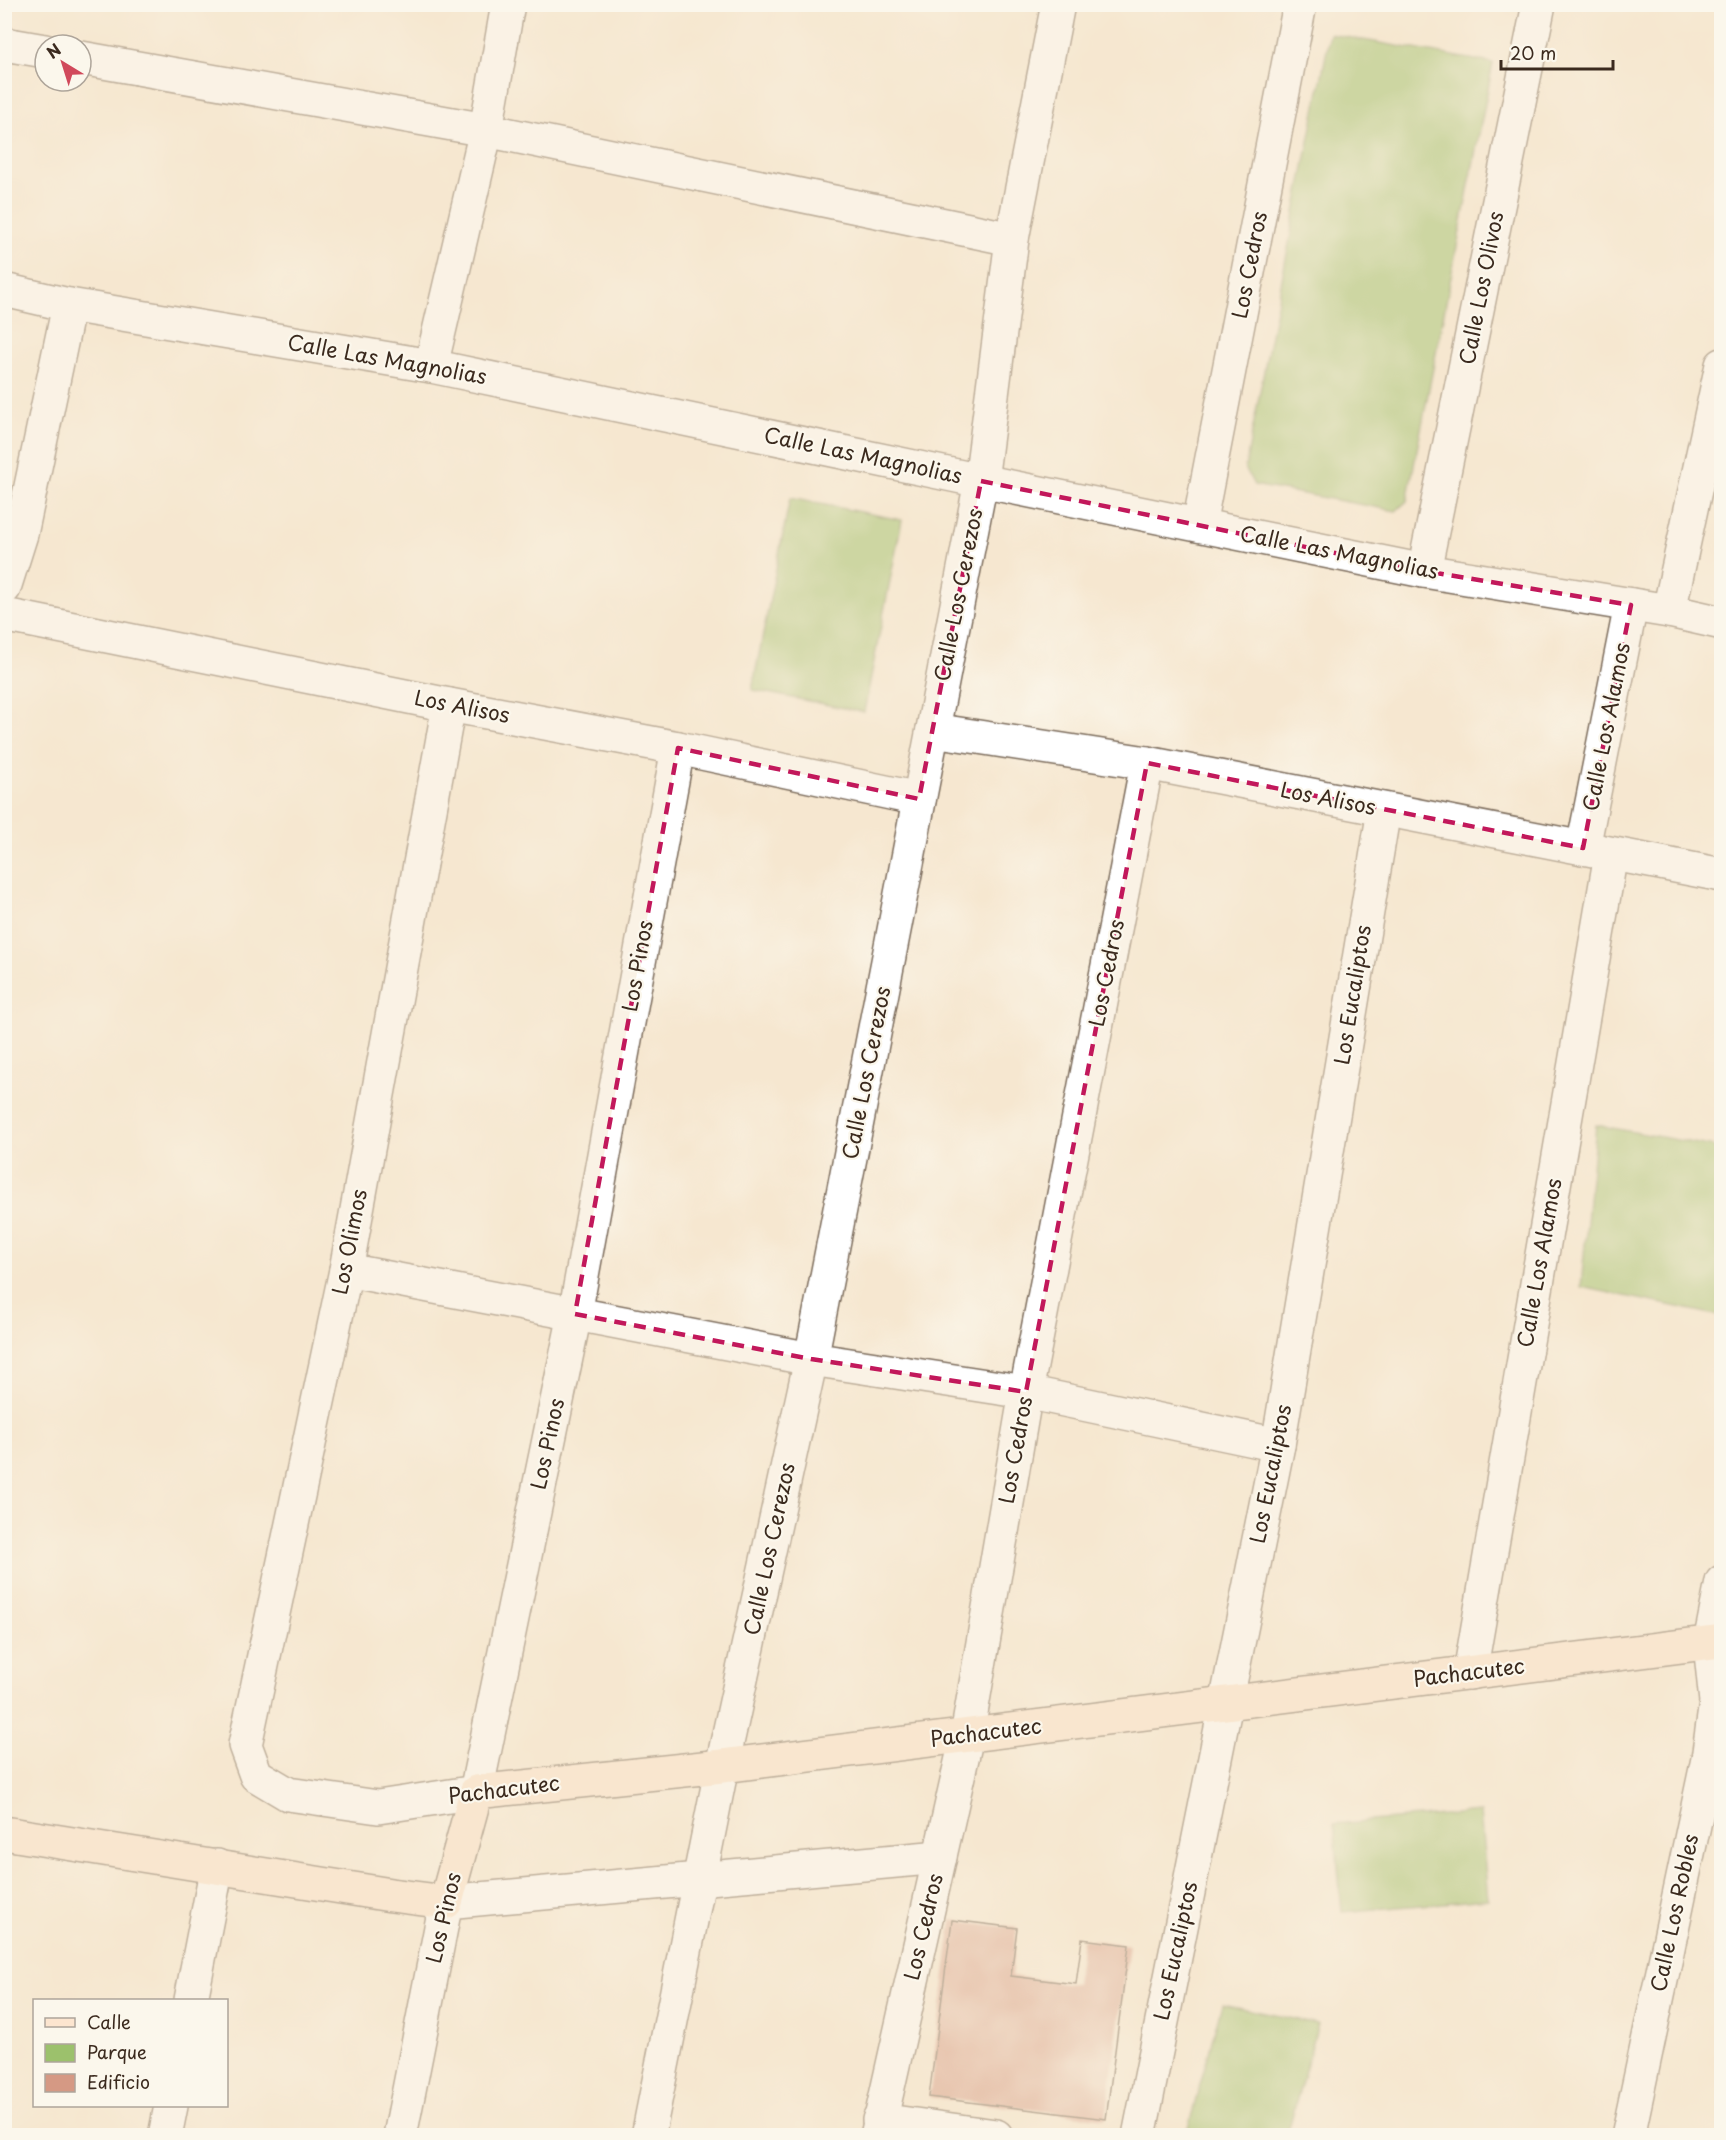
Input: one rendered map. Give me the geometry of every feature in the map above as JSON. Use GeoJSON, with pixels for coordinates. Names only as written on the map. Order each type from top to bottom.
{"type":"FeatureCollection","features":[{"type":"Feature","properties":{"kind":"street"},"geometry":{"type":"LineString","coordinates":[[431,366],[486,130],[508,4]]}},
{"type":"Feature","properties":{"kind":"street","name":"Calle Los Cerezos"},"geometry":{"type":"LineString","coordinates":[[648,2136],[723,1766],[811,1359],[981,481],[1012,239],[1058,4]]}},
{"type":"Feature","properties":{"kind":"street","name":"Los Cedros"},"geometry":{"type":"LineString","coordinates":[[1199,525],[1300,4]]}},
{"type":"Feature","properties":{"kind":"street","name":"Calle Los Olivos"},"geometry":{"type":"LineString","coordinates":[[1424,571],[1539,4]]}},
{"type":"Feature","properties":{"kind":"street"},"geometry":{"type":"LineString","coordinates":[[4,44],[33,49]]}},
{"type":"Feature","properties":{"kind":"street"},"geometry":{"type":"LineString","coordinates":[[93,60],[486,130],[1012,239]]}},
{"type":"Feature","properties":{"kind":"street","name":"Calle Las Magnolias"},"geometry":{"type":"LineString","coordinates":[[4,290],[69,305],[431,366],[1424,571],[1669,611],[1722,623]]}},
{"type":"Feature","properties":{"kind":"street"},"geometry":{"type":"LineString","coordinates":[[4,588],[13,533],[69,305]]}},
{"type":"Feature","properties":{"kind":"street"},"geometry":{"type":"LineString","coordinates":[[1669,611],[1722,365]]}},
{"type":"Feature","properties":{"kind":"street","name":"Calle Los Alamos"},"geometry":{"type":"LineString","coordinates":[[1470,1673],[1597,851],[1631,605]]}},
{"type":"Feature","properties":{"kind":"street","name":"Los Alisos"},"geometry":{"type":"LineString","coordinates":[[4,615],[449,705],[678,748],[919,799]]}},
{"type":"Feature","properties":{"kind":"street","name":"Los Olimos"},"geometry":{"type":"LineString","coordinates":[[256,1775],[245,1745],[346,1270],[449,705]]}},
{"type":"Feature","properties":{"kind":"street","name":"Los Alisos"},"geometry":{"type":"LineString","coordinates":[[933,730],[1147,763],[1722,875]]}},
{"type":"Feature","properties":{"kind":"street","name":"Los Pinos"},"geometry":{"type":"LineString","coordinates":[[400,2136],[446,1902],[476,1792],[575,1314],[678,748]]}},
{"type":"Feature","properties":{"kind":"street","name":"Los Cedros"},"geometry":{"type":"LineString","coordinates":[[878,2128],[967,1736],[1026,1392],[1147,763]]}},
{"type":"Feature","properties":{"kind":"street","name":"Los Eucaliptos"},"geometry":{"type":"LineString","coordinates":[[1139,2136],[1278,1445],[1384,810]]}},
{"type":"Feature","properties":{"kind":"street"},"geometry":{"type":"LineString","coordinates":[[346,1270],[811,1359],[1026,1392],[1278,1445]]}},
{"type":"Feature","properties":{"kind":"street","name":"Calle Los Robles"},"geometry":{"type":"LineString","coordinates":[[1628,2136],[1719,1701],[1716,1642],[1722,1582]]}},
{"type":"Feature","properties":{"kind":"street","name":"Pachacutec"},"geometry":{"type":"LineString","coordinates":[[256,1775],[288,1794],[378,1807],[476,1792],[723,1766],[1716,1642]]}},
{"type":"Feature","properties":{"kind":"street"},"geometry":{"type":"LineString","coordinates":[[4,1833],[446,1902],[940,1857]]}},
{"type":"Feature","properties":{"kind":"street"},"geometry":{"type":"LineString","coordinates":[[191,1999],[217,1866]]}},
{"type":"Feature","properties":{"kind":"street"},"geometry":{"type":"LineString","coordinates":[[165,2136],[171,2107]]}},
{"type":"Feature","properties":{"kind":"street"},"geometry":{"type":"LineString","coordinates":[[878,2128],[996,2136]]}},
{"type":"Feature","properties":{"kind":"highlighted area"},"geometry":{"type":"Polygon","coordinates":[[[981,481],[1424,571],[1631,605],[1583,848],[1147,763],[1026,1392],[811,1359],[575,1314],[678,748],[919,799],[981,481]]]}},
{"type":"Feature","properties":{"kind":"green space"},"geometry":{"type":"Polygon","coordinates":[[[1330,34],[1493,63],[1407,501],[1396,511],[1254,485],[1245,468],[1330,34]]]}},
{"type":"Feature","properties":{"kind":"green space"},"geometry":{"type":"Polygon","coordinates":[[[790,498],[902,520],[864,712],[752,690],[790,498]]]}},
{"type":"Feature","properties":{"kind":"green space"},"geometry":{"type":"Polygon","coordinates":[[[1596,1125],[1721,1148],[1721,1316],[1581,1287],[1596,1125]]]}},
{"type":"Feature","properties":{"kind":"green space"},"geometry":{"type":"Polygon","coordinates":[[[1480,1812],[1488,1899],[1342,1912],[1334,1824],[1480,1812]]]}},
{"type":"Feature","properties":{"kind":"green space"},"geometry":{"type":"Polygon","coordinates":[[[1222,2004],[1318,2024],[1287,2135],[1202,2136],[1187,2132],[1222,2004]]]}},
{"type":"Feature","properties":{"kind":"building"},"geometry":{"type":"Polygon","coordinates":[[[952,1920],[1017,1928],[1011,1976],[1076,1984],[1082,1939],[1129,1945],[1106,2119],[929,2097],[952,1920]]]}}]}
